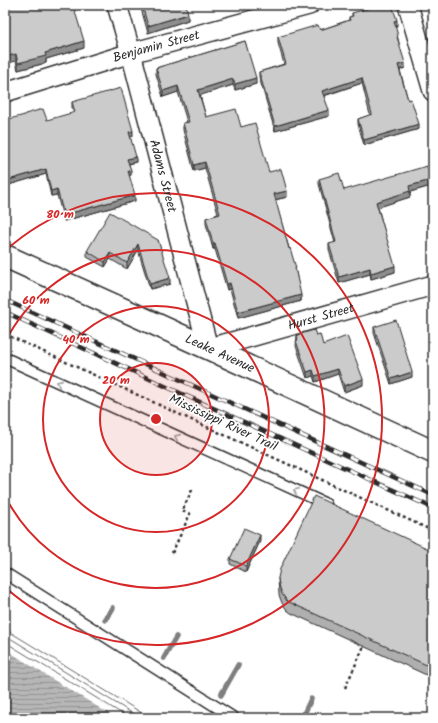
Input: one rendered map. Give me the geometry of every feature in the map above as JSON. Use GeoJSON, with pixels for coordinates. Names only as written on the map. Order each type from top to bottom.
{"type":"FeatureCollection","features":[{"type":"Feature","properties":{"kind":"street","name":"Adams Street"},"geometry":{"type":"LineString","coordinates":[[117,5],[131,53],[208,348]]}},
{"type":"Feature","properties":{"kind":"street","name":"Benjamin Street"},"geometry":{"type":"LineString","coordinates":[[5,92],[131,53],[309,5]]}},
{"type":"Feature","properties":{"kind":"street"},"geometry":{"type":"LineString","coordinates":[[408,5],[433,91]]}},
{"type":"Feature","properties":{"kind":"street","name":"Leake Avenue"},"geometry":{"type":"LineString","coordinates":[[5,256],[433,452]]}},
{"type":"Feature","properties":{"kind":"street","name":"Hurst Street"},"geometry":{"type":"LineString","coordinates":[[208,348],[433,285]]}},
{"type":"Feature","properties":{"kind":"lane"},"geometry":{"type":"LineString","coordinates":[[5,358],[331,507]]}},
{"type":"Feature","properties":{"kind":"lane"},"geometry":{"type":"LineString","coordinates":[[5,573],[234,718]]}},
{"type":"Feature","properties":{"kind":"path","name":"Mississippi River Trail"},"geometry":{"type":"LineString","coordinates":[[5,334],[433,531]]}},
{"type":"Feature","properties":{"kind":"path"},"geometry":{"type":"LineString","coordinates":[[172,552],[190,514],[182,511],[193,488]]}},
{"type":"Feature","properties":{"kind":"path"},"geometry":{"type":"LineString","coordinates":[[345,688],[364,646]]}},
{"type":"Feature","properties":{"kind":"water"},"geometry":{"type":"Polygon","coordinates":[[[5,624],[157,718],[5,718],[5,624]]]}},
{"type":"Feature","properties":{"kind":"pier"},"geometry":{"type":"Polygon","coordinates":[[[5,622],[159,718],[116,718],[44,674],[5,649],[5,622]]]}},
{"type":"Feature","properties":{"kind":"building"},"geometry":{"type":"Polygon","coordinates":[[[5,5],[73,5],[84,41],[45,53],[46,56],[18,63],[16,54],[5,57],[5,5]]]}},
{"type":"Feature","properties":{"kind":"building"},"geometry":{"type":"Polygon","coordinates":[[[142,5],[186,5],[188,14],[148,26],[142,5]]]}},
{"type":"Feature","properties":{"kind":"building"},"geometry":{"type":"Polygon","coordinates":[[[380,5],[392,5],[397,20],[394,21],[405,63],[398,65],[408,100],[411,99],[419,124],[364,140],[358,119],[372,114],[362,78],[322,91],[329,110],[275,126],[259,72],[286,64],[278,37],[318,25],[320,30],[350,20],[349,17],[353,16],[352,13],[380,5]]]}},
{"type":"Feature","properties":{"kind":"building"},"geometry":{"type":"Polygon","coordinates":[[[245,41],[256,78],[235,84],[233,79],[198,90],[206,117],[236,109],[241,127],[255,123],[269,172],[281,169],[287,191],[274,194],[289,249],[290,248],[296,268],[301,295],[238,312],[230,283],[227,284],[206,218],[220,214],[205,162],[194,165],[183,123],[189,122],[178,86],[163,91],[156,68],[245,41]]]}},
{"type":"Feature","properties":{"kind":"building"},"geometry":{"type":"Polygon","coordinates":[[[121,88],[133,131],[129,132],[136,157],[127,159],[131,170],[128,171],[135,195],[64,215],[57,189],[51,191],[46,169],[5,181],[5,120],[43,109],[47,120],[75,112],[72,102],[121,88]]]}},
{"type":"Feature","properties":{"kind":"building"},"geometry":{"type":"Polygon","coordinates":[[[427,166],[431,180],[409,186],[410,191],[376,202],[395,266],[371,273],[370,268],[339,277],[329,244],[336,242],[319,179],[339,173],[344,190],[427,166]]]}},
{"type":"Feature","properties":{"kind":"building"},"geometry":{"type":"Polygon","coordinates":[[[110,212],[158,240],[170,278],[150,284],[138,244],[127,263],[110,253],[105,262],[87,251],[110,212]]]}},
{"type":"Feature","properties":{"kind":"building"},"geometry":{"type":"Polygon","coordinates":[[[396,320],[412,372],[391,379],[374,327],[396,320]]]}},
{"type":"Feature","properties":{"kind":"building"},"geometry":{"type":"Polygon","coordinates":[[[314,330],[316,335],[320,334],[323,345],[347,336],[363,379],[344,386],[338,369],[315,376],[313,370],[307,372],[296,341],[298,340],[297,335],[314,330]]]}},
{"type":"Feature","properties":{"kind":"building"},"geometry":{"type":"Polygon","coordinates":[[[314,496],[433,551],[433,668],[291,603],[287,601],[282,594],[278,578],[280,569],[314,496]]]}},
{"type":"Feature","properties":{"kind":"building"},"geometry":{"type":"Polygon","coordinates":[[[244,528],[260,535],[246,566],[230,559],[244,528]]]}},
{"type":"Feature","properties":{"kind":"waterway"},"geometry":{"type":"LineString","coordinates":[[105,620],[113,608]]}},
{"type":"Feature","properties":{"kind":"waterway"},"geometry":{"type":"LineString","coordinates":[[164,658],[176,637]]}},
{"type":"Feature","properties":{"kind":"waterway"},"geometry":{"type":"LineString","coordinates":[[221,695],[238,665]]}},
{"type":"Feature","properties":{"kind":"waterway"},"geometry":{"type":"LineString","coordinates":[[302,718],[311,699]]}},
{"type":"Feature","properties":{"kind":"railway"},"geometry":{"type":"LineString","coordinates":[[5,300],[433,495]]}},
{"type":"Feature","properties":{"kind":"railway"},"geometry":{"type":"LineString","coordinates":[[5,312],[433,508]]}}]}
